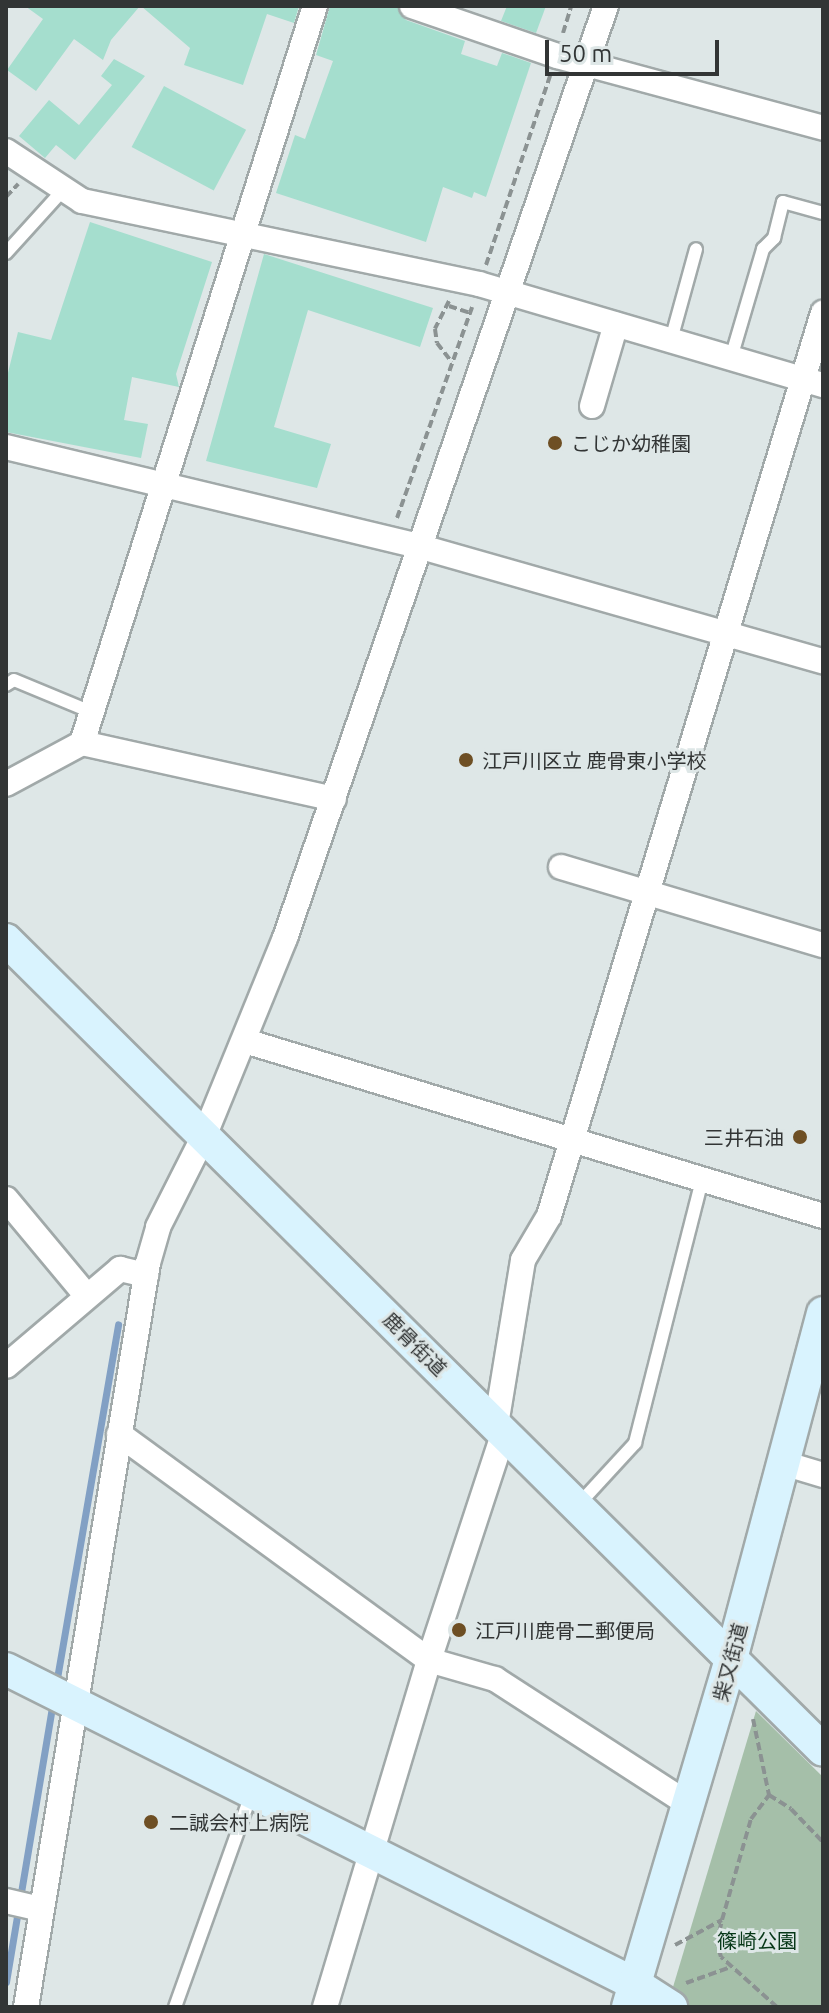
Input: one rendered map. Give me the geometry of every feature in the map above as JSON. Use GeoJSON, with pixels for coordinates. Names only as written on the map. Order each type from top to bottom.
{"type":"FeatureCollection","features":[{"type":"Feature","properties":{"kind":"street"},"geometry":{"type":"LineString","coordinates":[[82,743],[89,711],[315,6]]}},
{"type":"Feature","properties":{"kind":"street"},"geometry":{"type":"LineString","coordinates":[[412,6],[586,62],[823,128]]}},
{"type":"Feature","properties":{"kind":"street"},"geometry":{"type":"LineString","coordinates":[[26,2007],[119,1434],[146,1275],[158,1227],[205,1134],[245,1041],[334,799],[586,62],[597,8]]}},
{"type":"Feature","properties":{"kind":"street"},"geometry":{"type":"LineString","coordinates":[[6,151],[82,201],[371,258],[507,293],[814,382]]}},
{"type":"Feature","properties":{"kind":"street"},"geometry":{"type":"LineString","coordinates":[[325,2007],[369,1852],[500,1428],[523,1260],[549,1216],[727,633],[814,382],[823,313]]}},
{"type":"Feature","properties":{"kind":"street"},"geometry":{"type":"LineString","coordinates":[[592,406],[616,324]]}},
{"type":"Feature","properties":{"kind":"street"},"geometry":{"type":"LineString","coordinates":[[9,452],[164,483],[418,546],[823,661]]}},
{"type":"Feature","properties":{"kind":"street"},"geometry":{"type":"LineString","coordinates":[[6,784],[82,743],[334,799]]}},
{"type":"Feature","properties":{"kind":"street"},"geometry":{"type":"LineString","coordinates":[[561,867],[648,896],[823,945]]}},
{"type":"Feature","properties":{"kind":"street","name":"鹿骨街道"},"geometry":{"type":"LineString","coordinates":[[6,940],[823,1750]]}},
{"type":"Feature","properties":{"kind":"street"},"geometry":{"type":"LineString","coordinates":[[245,1041],[823,1216]]}},
{"type":"Feature","properties":{"kind":"street"},"geometry":{"type":"LineString","coordinates":[[6,1199],[86,1295]]}},
{"type":"Feature","properties":{"kind":"street"},"geometry":{"type":"LineString","coordinates":[[6,1366],[120,1269],[146,1275]]}},
{"type":"Feature","properties":{"kind":"street","name":"柴又街道"},"geometry":{"type":"LineString","coordinates":[[632,1996],[731,1659],[823,1313]]}},
{"type":"Feature","properties":{"kind":"street"},"geometry":{"type":"LineString","coordinates":[[119,1434],[429,1660],[495,1679],[690,1805]]}},
{"type":"Feature","properties":{"kind":"street"},"geometry":{"type":"LineString","coordinates":[[783,1463],[823,1475]]}},
{"type":"Feature","properties":{"kind":"street"},"geometry":{"type":"LineString","coordinates":[[6,1669],[369,1852],[632,1996],[674,1996]]}},
{"type":"Feature","properties":{"kind":"street"},"geometry":{"type":"LineString","coordinates":[[6,1901],[40,1909]]}},
{"type":"Feature","properties":{"kind":"lane"},"geometry":{"type":"LineString","coordinates":[[6,253],[64,189]]}},
{"type":"Feature","properties":{"kind":"lane"},"geometry":{"type":"LineString","coordinates":[[731,358],[763,249],[774,238],[783,202],[823,213]]}},
{"type":"Feature","properties":{"kind":"lane"},"geometry":{"type":"LineString","coordinates":[[671,340],[696,249]]}},
{"type":"Feature","properties":{"kind":"lane"},"geometry":{"type":"LineString","coordinates":[[6,685],[14,680],[89,711]]}},
{"type":"Feature","properties":{"kind":"lane"},"geometry":{"type":"LineString","coordinates":[[576,1506],[635,1443],[702,1181]]}},
{"type":"Feature","properties":{"kind":"lane"},"geometry":{"type":"LineString","coordinates":[[175,2007],[252,1792]]}},
{"type":"Feature","properties":{"kind":"path"},"geometry":{"type":"LineString","coordinates":[[435,296],[449,299],[449,306],[435,329],[437,343],[452,362]]}},
{"type":"Feature","properties":{"kind":"path"},"geometry":{"type":"LineString","coordinates":[[449,306],[470,313]]}},
{"type":"Feature","properties":{"kind":"path"},"geometry":{"type":"LineString","coordinates":[[750,1705],[769,1795],[823,1842]]}},
{"type":"Feature","properties":{"kind":"path"},"geometry":{"type":"LineString","coordinates":[[769,1795],[751,1819],[717,1943],[728,1968],[777,2007]]}},
{"type":"Feature","properties":{"kind":"path"},"geometry":{"type":"LineString","coordinates":[[673,1946],[722,1920]]}},
{"type":"Feature","properties":{"kind":"path"},"geometry":{"type":"LineString","coordinates":[[674,1996],[728,1968]]}},
{"type":"Feature","properties":{"kind":"green space","name":"篠崎公園"},"geometry":{"type":"Polygon","coordinates":[[[756,1711],[823,1777],[823,2007],[667,2007],[756,1711]]]}},
{"type":"Feature","properties":{"kind":"building"},"geometry":{"type":"Polygon","coordinates":[[[25,6],[140,6],[111,40],[103,60],[74,39],[36,91],[7,70],[43,19],[25,6]]]}},
{"type":"Feature","properties":{"kind":"building"},"geometry":{"type":"Polygon","coordinates":[[[141,6],[299,6],[294,23],[267,14],[243,85],[184,65],[190,48],[141,6]]]}},
{"type":"Feature","properties":{"kind":"building"},"geometry":{"type":"Polygon","coordinates":[[[330,6],[397,6],[406,20],[465,41],[461,54],[497,66],[502,53],[531,63],[486,197],[474,192],[472,198],[443,187],[426,242],[276,193],[295,135],[305,139],[333,61],[316,55],[330,6]]]}},
{"type":"Feature","properties":{"kind":"building"},"geometry":{"type":"Polygon","coordinates":[[[507,6],[546,6],[536,33],[501,21],[507,6]]]}},
{"type":"Feature","properties":{"kind":"building"},"geometry":{"type":"Polygon","coordinates":[[[114,59],[145,76],[75,160],[56,145],[45,158],[19,136],[49,100],[79,125],[112,85],[101,76],[114,59]]]}},
{"type":"Feature","properties":{"kind":"building"},"geometry":{"type":"Polygon","coordinates":[[[164,86],[246,130],[214,191],[132,147],[164,86]]]}},
{"type":"Feature","properties":{"kind":"building"},"geometry":{"type":"Polygon","coordinates":[[[90,222],[212,262],[176,374],[179,387],[132,377],[124,420],[148,424],[141,458],[6,432],[6,381],[18,332],[51,340],[90,222]]]}},
{"type":"Feature","properties":{"kind":"building"},"geometry":{"type":"Polygon","coordinates":[[[264,254],[433,308],[420,347],[308,310],[274,427],[331,444],[317,488],[206,461],[264,254]]]}},
{"type":"Feature","properties":{"kind":"waterway"},"geometry":{"type":"LineString","coordinates":[[56,1684],[118,1324]]}},
{"type":"Feature","properties":{"kind":"waterway"},"geometry":{"type":"LineString","coordinates":[[6,1982],[53,1700]]}},
{"type":"Feature","properties":{"kind":"place","name":"こじか幼稚園"},"geometry":{"type":"Point","coordinates":[555,443]}},
{"type":"Feature","properties":{"kind":"place","name":"江戸川区立 鹿骨東小学校"},"geometry":{"type":"Point","coordinates":[466,760]}},
{"type":"Feature","properties":{"kind":"place","name":"三井石油"},"geometry":{"type":"Point","coordinates":[800,1137]}},
{"type":"Feature","properties":{"kind":"place","name":"江戸川鹿骨二郵便局"},"geometry":{"type":"Point","coordinates":[459,1630]}},
{"type":"Feature","properties":{"kind":"place","name":"二誠会村上病院"},"geometry":{"type":"Point","coordinates":[151,1822]}}]}
